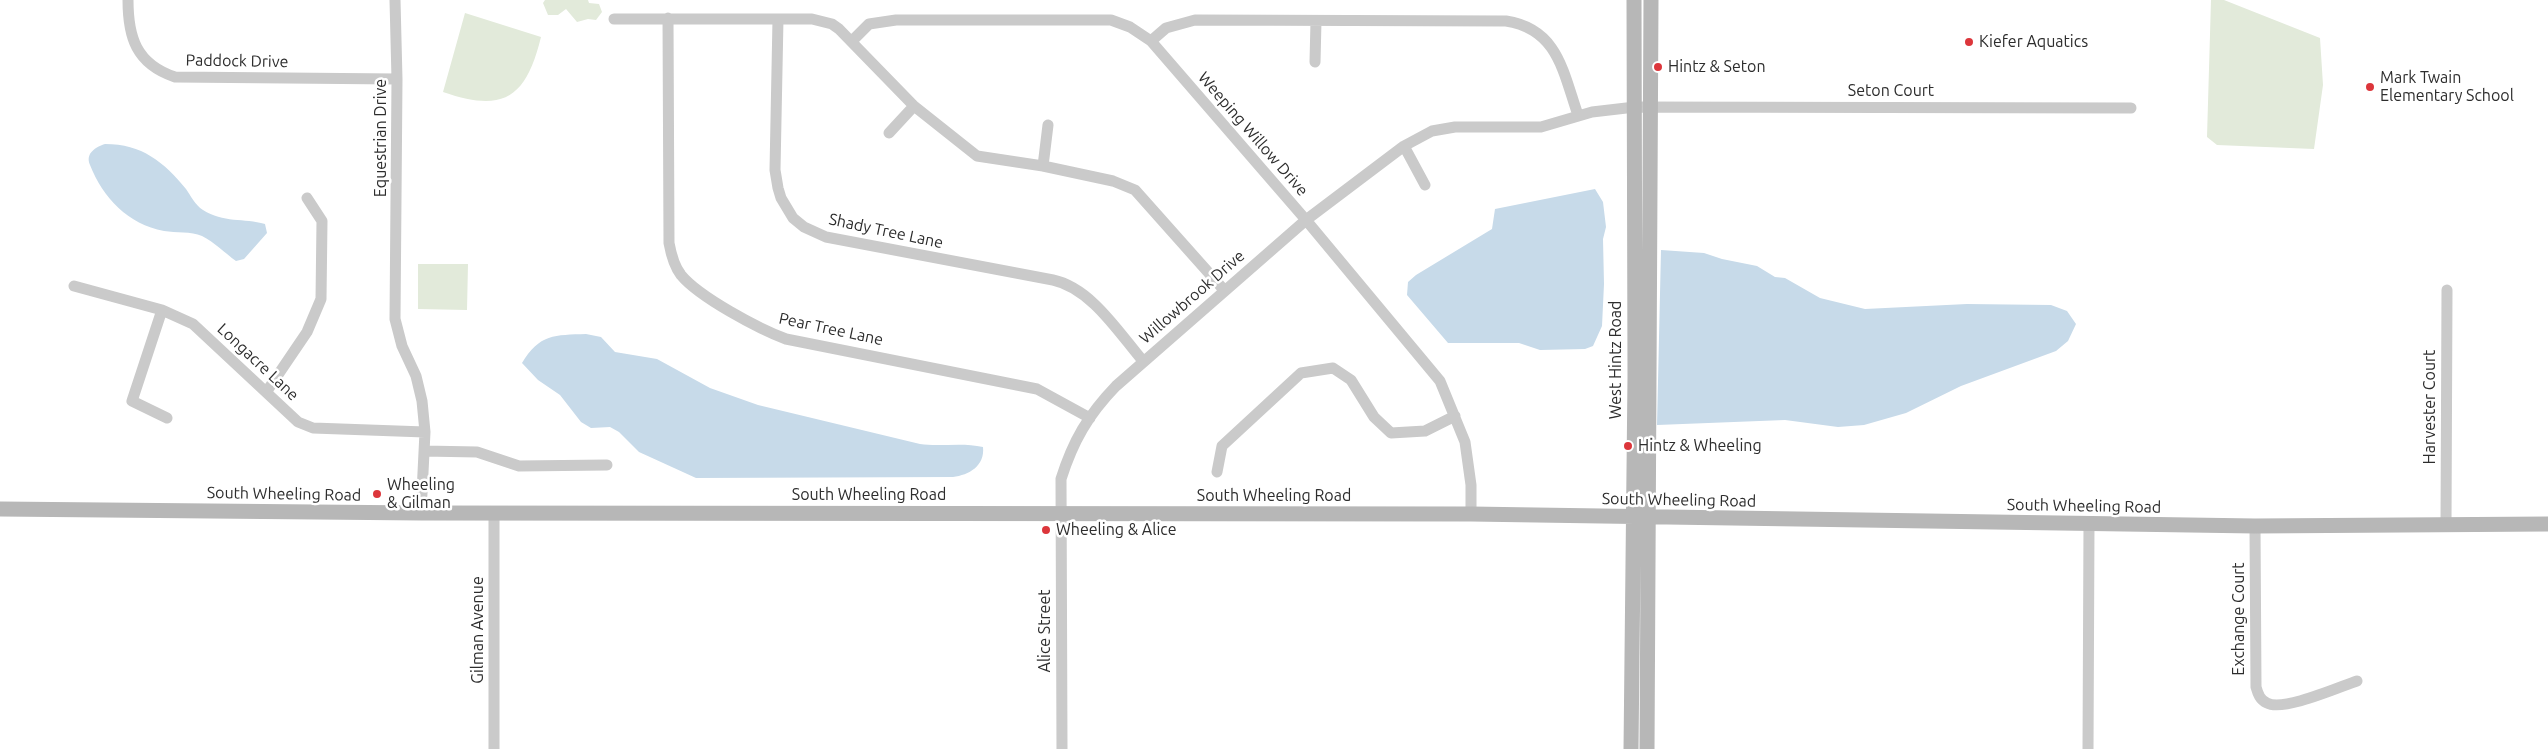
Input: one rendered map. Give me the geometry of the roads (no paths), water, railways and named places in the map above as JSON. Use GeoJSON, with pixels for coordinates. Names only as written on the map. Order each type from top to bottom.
{"type":"FeatureCollection","features":[{"type":"Feature","properties":{"kind":"main road","name":"West Hintz Road"},"geometry":{"type":"LineString","coordinates":[[1630,749],[1633,516],[1634,0]]}},
{"type":"Feature","properties":{"kind":"main road","name":"West Hintz Road"},"geometry":{"type":"LineString","coordinates":[[1647,749],[1651,0]]}},
{"type":"Feature","properties":{"kind":"main road","name":"South Wheeling Road"},"geometry":{"type":"LineString","coordinates":[[0,509],[421,513],[1471,514],[2255,526],[2548,524]]}},
{"type":"Feature","properties":{"kind":"street","name":"Paddock Drive"},"geometry":{"type":"LineString","coordinates":[[128,0],[129,27],[138,50],[153,67],[175,77],[397,78]]}},
{"type":"Feature","properties":{"kind":"street","name":"Equestrian Drive"},"geometry":{"type":"LineString","coordinates":[[395,0],[397,78],[396,319],[402,346],[416,376],[422,400],[425,432],[421,513]]}},
{"type":"Feature","properties":{"kind":"street","name":"Pear Tree Lane"},"geometry":{"type":"LineString","coordinates":[[668,18],[669,243],[675,264],[687,282],[770,333],[786,339],[1036,388],[1090,418]]}},
{"type":"Feature","properties":{"kind":"street"},"geometry":{"type":"LineString","coordinates":[[614,19],[778,19],[821,20],[832,24],[852,40],[914,106],[977,156],[1043,166],[1113,182],[1135,190],[1224,290]]}},
{"type":"Feature","properties":{"kind":"street","name":"Shady Tree Lane"},"geometry":{"type":"LineString","coordinates":[[778,19],[775,170],[781,198],[793,218],[804,227],[826,238],[1053,280],[1071,285],[1086,296],[1143,361]]}},
{"type":"Feature","properties":{"kind":"street","name":"Weeping Willow Drive"},"geometry":{"type":"LineString","coordinates":[[852,40],[869,24],[896,20],[1111,20],[1130,27],[1151,41],[1306,220],[1440,381],[1465,442],[1471,485],[1471,514]]}},
{"type":"Feature","properties":{"kind":"street"},"geometry":{"type":"LineString","coordinates":[[1151,41],[1166,28],[1195,20],[1518,23],[1540,35],[1554,50],[1578,115]]}},
{"type":"Feature","properties":{"kind":"street"},"geometry":{"type":"LineString","coordinates":[[1315,62],[1316,21]]}},
{"type":"Feature","properties":{"kind":"street"},"geometry":{"type":"LineString","coordinates":[[889,133],[914,106]]}},
{"type":"Feature","properties":{"kind":"street","name":"Willowbrook Drive"},"geometry":{"type":"LineString","coordinates":[[1060,513],[1061,479],[1070,449],[1106,396],[1143,361],[1306,220],[1404,146],[1432,130],[1455,126],[1541,127],[1578,115],[1635,107],[1650,107]]}},
{"type":"Feature","properties":{"kind":"street","name":"Seton Court"},"geometry":{"type":"LineString","coordinates":[[1650,107],[2131,108]]}},
{"type":"Feature","properties":{"kind":"street"},"geometry":{"type":"LineString","coordinates":[[1043,166],[1048,125]]}},
{"type":"Feature","properties":{"kind":"street"},"geometry":{"type":"LineString","coordinates":[[1404,146],[1426,185]]}},
{"type":"Feature","properties":{"kind":"street"},"geometry":{"type":"LineString","coordinates":[[267,391],[307,332],[322,299],[322,221],[307,198]]}},
{"type":"Feature","properties":{"kind":"street","name":"Longacre Lane"},"geometry":{"type":"LineString","coordinates":[[74,286],[162,310],[192,324],[267,391],[298,422],[313,428],[425,432]]}},
{"type":"Feature","properties":{"kind":"street","name":"Harvester Court"},"geometry":{"type":"LineString","coordinates":[[2446,524],[2447,290]]}},
{"type":"Feature","properties":{"kind":"street"},"geometry":{"type":"LineString","coordinates":[[162,310],[132,401],[168,418]]}},
{"type":"Feature","properties":{"kind":"street"},"geometry":{"type":"LineString","coordinates":[[1217,472],[1222,446],[1301,373],[1333,368],[1351,380],[1374,417],[1391,433],[1425,431],[1455,416]]}},
{"type":"Feature","properties":{"kind":"street"},"geometry":{"type":"LineString","coordinates":[[424,451],[478,452],[519,466],[607,465]]}},
{"type":"Feature","properties":{"kind":"street","name":"Gilman Avenue"},"geometry":{"type":"LineString","coordinates":[[494,512],[494,749]]}},
{"type":"Feature","properties":{"kind":"street","name":"Alice Street"},"geometry":{"type":"LineString","coordinates":[[1060,513],[1062,749]]}},
{"type":"Feature","properties":{"kind":"street"},"geometry":{"type":"LineString","coordinates":[[2088,749],[2089,523]]}},
{"type":"Feature","properties":{"kind":"street","name":"Exchange Court"},"geometry":{"type":"LineString","coordinates":[[2255,526],[2256,687],[2259,697],[2267,703],[2283,705],[2357,681]]}},
{"type":"Feature","properties":{"kind":"water"},"geometry":{"type":"Polygon","coordinates":[[[105,144],[130,147],[151,156],[178,179],[195,203],[203,210],[226,219],[265,224],[267,233],[244,259],[236,261],[215,244],[198,234],[151,228],[128,216],[110,199],[95,177],[90,165],[89,157],[92,151],[105,144]]]}},
{"type":"Feature","properties":{"kind":"water"},"geometry":{"type":"Polygon","coordinates":[[[1595,189],[1603,202],[1606,227],[1603,239],[1604,284],[1602,326],[1593,346],[1585,349],[1540,350],[1519,343],[1448,343],[1407,295],[1408,282],[1416,275],[1492,229],[1495,209],[1595,189]]]}},
{"type":"Feature","properties":{"kind":"water"},"geometry":{"type":"Polygon","coordinates":[[[1661,250],[1704,253],[1722,259],[1757,266],[1775,277],[1785,278],[1820,298],[1865,309],[1967,304],[2051,305],[2067,311],[2076,324],[2068,341],[2056,351],[1961,386],[1906,413],[1864,425],[1838,427],[1785,420],[1657,425],[1661,250]]]}},
{"type":"Feature","properties":{"kind":"water"},"geometry":{"type":"Polygon","coordinates":[[[586,334],[601,337],[615,352],[657,359],[710,388],[758,405],[920,444],[983,447],[983,454],[979,464],[970,472],[953,477],[696,478],[639,452],[619,432],[610,427],[591,428],[581,422],[560,395],[538,380],[522,363],[528,353],[542,341],[557,336],[586,334]]]}},
{"type":"Feature","properties":{"kind":"place","name":"Kiefer Aquatics"},"geometry":{"type":"Point","coordinates":[1969,42]}},
{"type":"Feature","properties":{"kind":"place","name":"Hintz & Seton"},"geometry":{"type":"Point","coordinates":[1658,67]}},
{"type":"Feature","properties":{"kind":"place","name":"Mark Twain Elementary School"},"geometry":{"type":"Point","coordinates":[2370,87]}},
{"type":"Feature","properties":{"kind":"place","name":"Hintz & Wheeling"},"geometry":{"type":"Point","coordinates":[1628,446]}},
{"type":"Feature","properties":{"kind":"place","name":"Wheeling & Gilman"},"geometry":{"type":"Point","coordinates":[377,494]}},
{"type":"Feature","properties":{"kind":"place","name":"Wheeling & Alice"},"geometry":{"type":"Point","coordinates":[1046,530]}}]}
